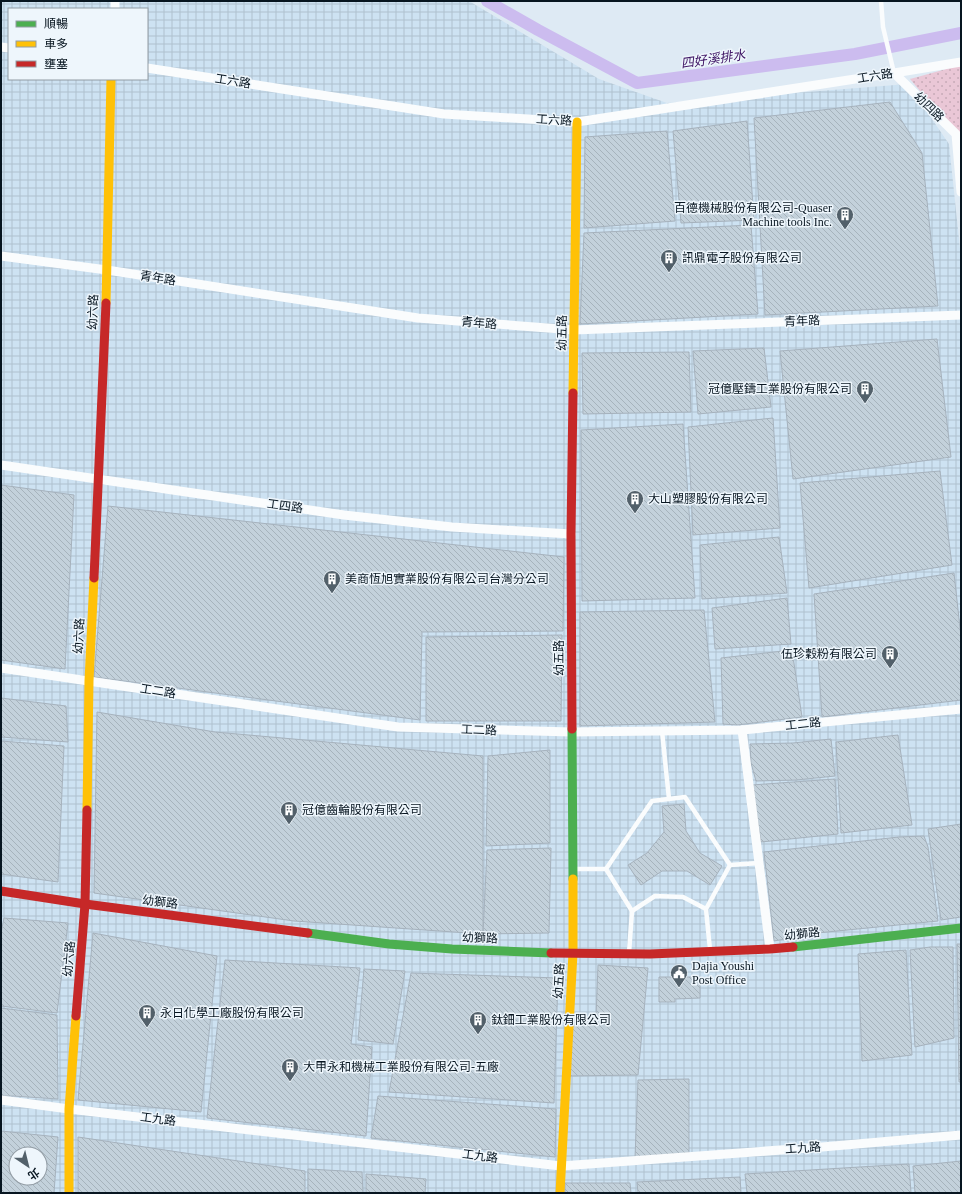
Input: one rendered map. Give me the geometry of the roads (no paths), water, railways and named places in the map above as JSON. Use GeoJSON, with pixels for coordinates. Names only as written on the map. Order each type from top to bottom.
{"type":"FeatureCollection","features":[{"type":"Feature","properties":{"kind":"street","name":"工六路"},"geometry":{"type":"LineString","coordinates":[[148,68],[444,114],[577,122],[961,62]]}},
{"type":"Feature","properties":{"kind":"street","name":"幼四路"},"geometry":{"type":"LineString","coordinates":[[894,73],[959,133],[961,192]]}},
{"type":"Feature","properties":{"kind":"street","name":"幼六路"},"geometry":{"type":"LineString","coordinates":[[69,1193],[69,1109],[85,904],[89,681],[107,270],[111,80]]}},
{"type":"Feature","properties":{"kind":"street","name":"幼五路"},"geometry":{"type":"LineString","coordinates":[[560,1193],[560,1166],[573,954],[571,534],[577,122]]}},
{"type":"Feature","properties":{"kind":"street","name":"青年路"},"geometry":{"type":"LineString","coordinates":[[1,256],[107,270],[418,318],[574,330],[961,315]]}},
{"type":"Feature","properties":{"kind":"street","name":"工四路"},"geometry":{"type":"LineString","coordinates":[[1,465],[344,515],[452,527],[571,534]]}},
{"type":"Feature","properties":{"kind":"street","name":"工二路"},"geometry":{"type":"LineString","coordinates":[[1,668],[398,727],[571,732],[742,730],[961,710]]}},
{"type":"Feature","properties":{"kind":"street"},"geometry":{"type":"LineString","coordinates":[[742,730],[770,949]]}},
{"type":"Feature","properties":{"kind":"street","name":"幼獅路"},"geometry":{"type":"LineString","coordinates":[[1,892],[389,944],[452,949],[573,954],[710,952],[770,949],[961,928]]}},
{"type":"Feature","properties":{"kind":"street","name":"工九路"},"geometry":{"type":"LineString","coordinates":[[1,1100],[560,1166],[822,1147],[961,1135]]}},
{"type":"Feature","properties":{"kind":"lane"},"geometry":{"type":"LineString","coordinates":[[881,1],[883,26],[894,73]]}},
{"type":"Feature","properties":{"kind":"lane"},"geometry":{"type":"LineString","coordinates":[[662,731],[669,799]]}},
{"type":"Feature","properties":{"kind":"lane"},"geometry":{"type":"LineString","coordinates":[[606,869],[652,801],[685,797],[730,864]]}},
{"type":"Feature","properties":{"kind":"lane"},"geometry":{"type":"LineString","coordinates":[[730,864],[759,863]]}},
{"type":"Feature","properties":{"kind":"lane"},"geometry":{"type":"LineString","coordinates":[[710,952],[706,909],[730,864]]}},
{"type":"Feature","properties":{"kind":"lane"},"geometry":{"type":"LineString","coordinates":[[572,869],[606,869]]}},
{"type":"Feature","properties":{"kind":"lane"},"geometry":{"type":"LineString","coordinates":[[606,869],[632,911],[629,954]]}},
{"type":"Feature","properties":{"kind":"lane"},"geometry":{"type":"LineString","coordinates":[[632,911],[655,896],[683,897],[706,909]]}},
{"type":"Feature","properties":{"kind":"waterway","name":"四好溪排水"},"geometry":{"type":"LineString","coordinates":[[487,1],[637,83],[855,54],[961,33]]}},
{"type":"Feature","properties":{"kind":"place","name":"百德機械股份有限公司-Quaser Machine tools Inc."},"geometry":{"type":"Point","coordinates":[845,230]}},
{"type":"Feature","properties":{"kind":"place","name":"訊鼎電子股份有限公司"},"geometry":{"type":"Point","coordinates":[669,273]}},
{"type":"Feature","properties":{"kind":"place","name":"冠億壓鑄工業股份有限公司"},"geometry":{"type":"Point","coordinates":[865,404]}},
{"type":"Feature","properties":{"kind":"place","name":"大山塑膠股份有限公司"},"geometry":{"type":"Point","coordinates":[635,514]}},
{"type":"Feature","properties":{"kind":"place","name":"美商恆旭實業股份有限公司台灣分公司"},"geometry":{"type":"Point","coordinates":[332,594]}},
{"type":"Feature","properties":{"kind":"place","name":"伍珍穀粉有限公司"},"geometry":{"type":"Point","coordinates":[890,669]}},
{"type":"Feature","properties":{"kind":"place","name":"冠億齒輪股份有限公司"},"geometry":{"type":"Point","coordinates":[289,825]}},
{"type":"Feature","properties":{"kind":"place","name":"Dajia Youshi Post Office"},"geometry":{"type":"Point","coordinates":[679,988]}},
{"type":"Feature","properties":{"kind":"place","name":"永日化學工廠股份有限公司"},"geometry":{"type":"Point","coordinates":[147,1028]}},
{"type":"Feature","properties":{"kind":"place","name":"鈦鈿工業股份有限公司"},"geometry":{"type":"Point","coordinates":[478,1035]}},
{"type":"Feature","properties":{"kind":"place","name":"大甲永和機械工業股份有限公司-五廠"},"geometry":{"type":"Point","coordinates":[290,1082]}}]}
